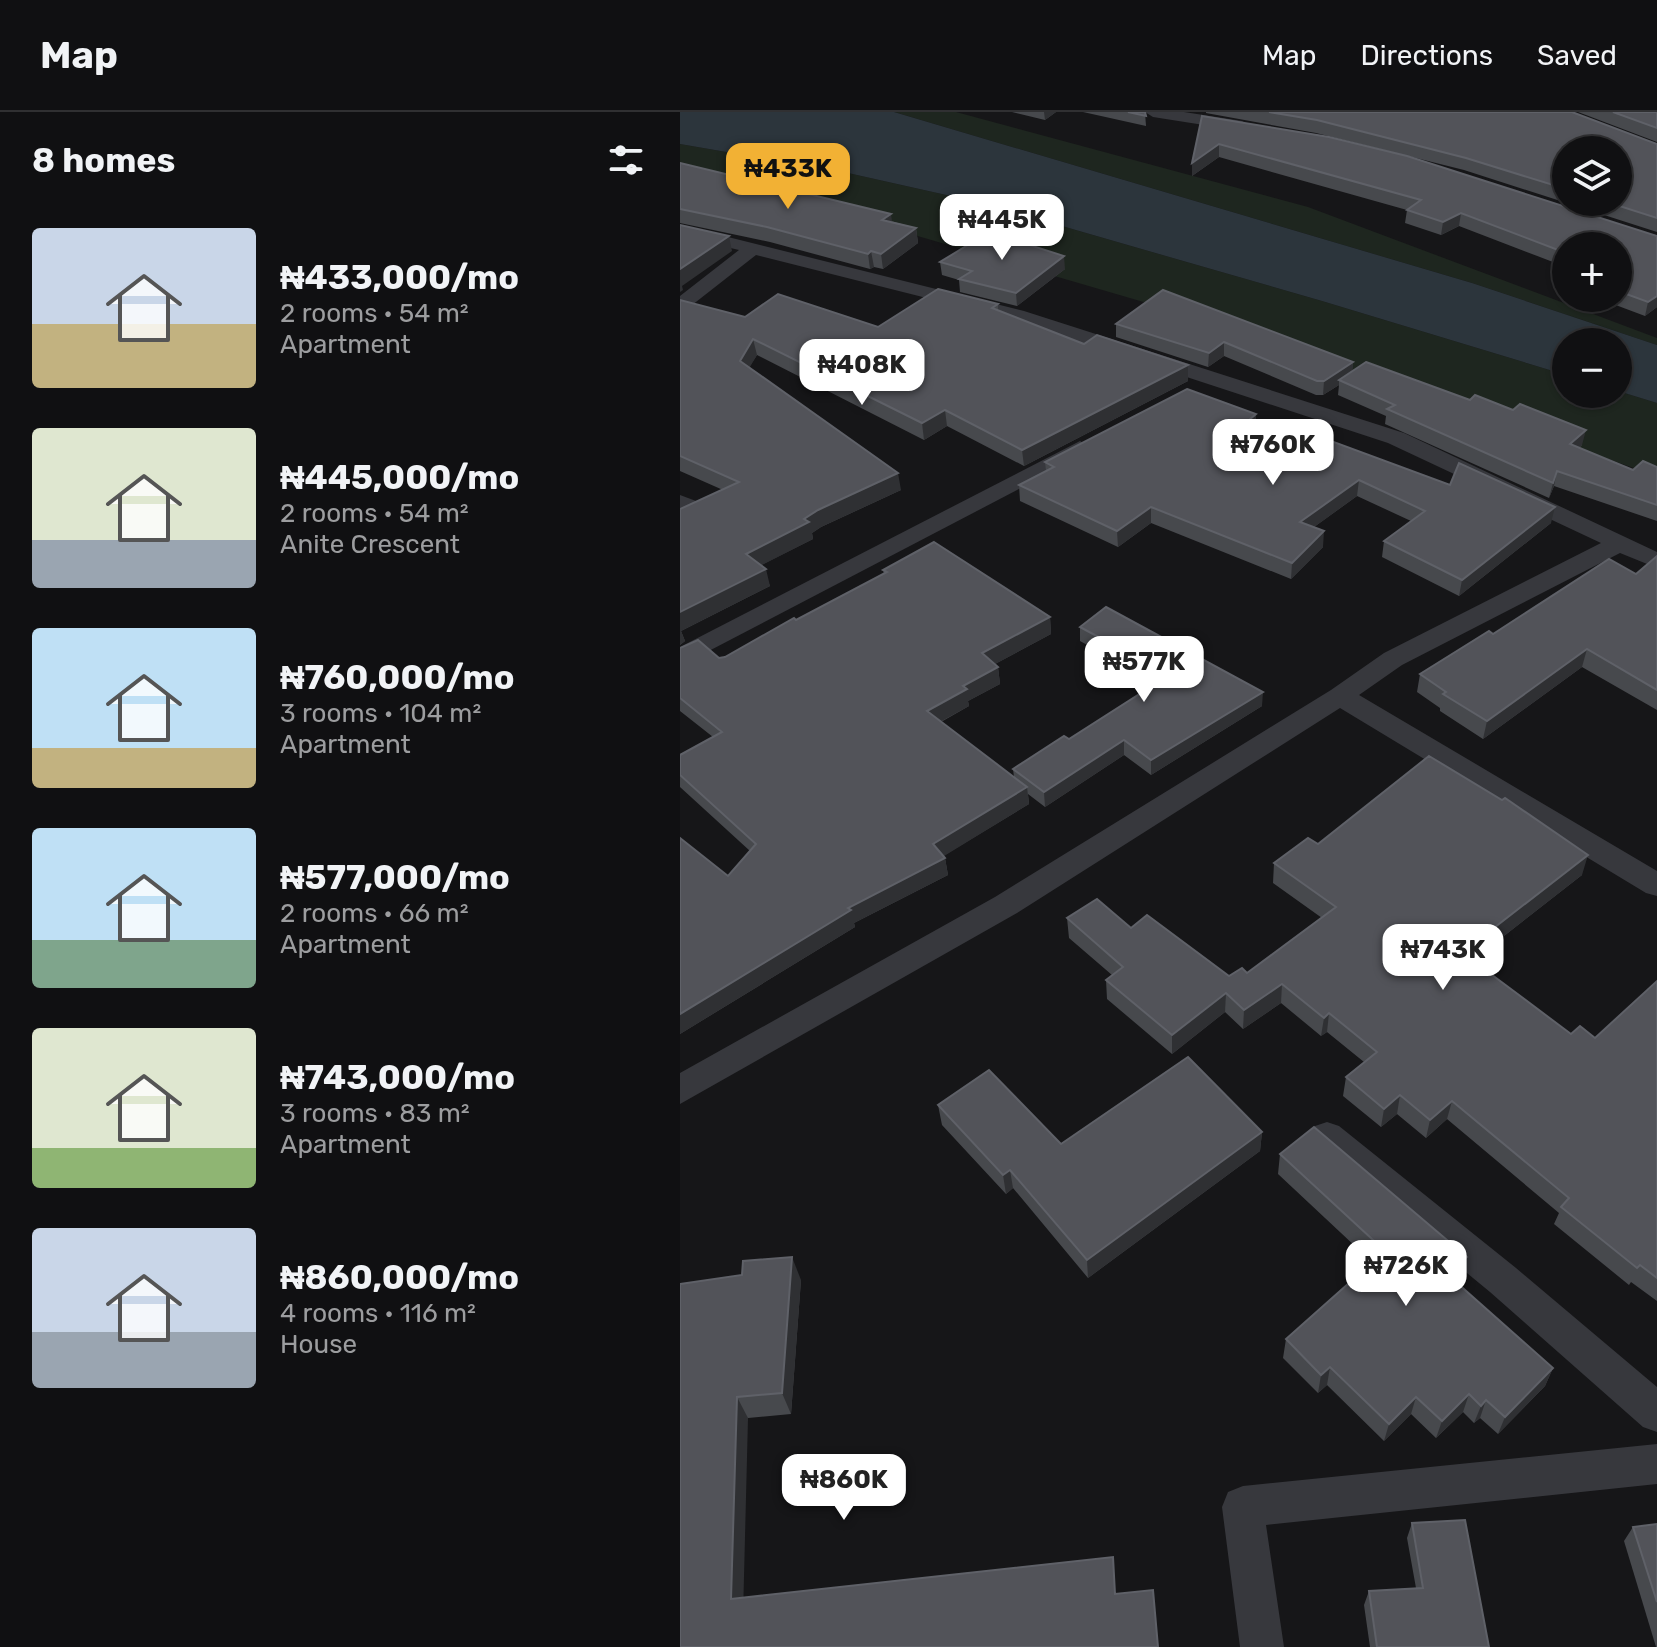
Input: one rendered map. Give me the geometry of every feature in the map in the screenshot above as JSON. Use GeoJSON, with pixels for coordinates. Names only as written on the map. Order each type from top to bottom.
{"type":"FeatureCollection","features":[{"type":"Feature","properties":{"kind":"street"},"geometry":{"type":"LineString","coordinates":[[1153,112],[1266,130]]}},
{"type":"Feature","properties":{"kind":"street"},"geometry":{"type":"LineString","coordinates":[[680,230],[1017,315],[1396,438],[1657,561]]}},
{"type":"Feature","properties":{"kind":"street"},"geometry":{"type":"LineString","coordinates":[[680,305],[755,247]]}},
{"type":"Feature","properties":{"kind":"street"},"geometry":{"type":"LineString","coordinates":[[1185,393],[1213,379]]}},
{"type":"Feature","properties":{"kind":"street"},"geometry":{"type":"LineString","coordinates":[[680,658],[1103,436]]}},
{"type":"Feature","properties":{"kind":"street"},"geometry":{"type":"LineString","coordinates":[[680,1090],[1006,905],[1340,696],[1393,659],[1620,543]]}},
{"type":"Feature","properties":{"kind":"street"},"geometry":{"type":"LineString","coordinates":[[1340,696],[1657,885]]}},
{"type":"Feature","properties":{"kind":"street"},"geometry":{"type":"LineString","coordinates":[[1327,1137],[1503,1280],[1657,1413]]}},
{"type":"Feature","properties":{"kind":"street"},"geometry":{"type":"LineString","coordinates":[[1262,1647],[1243,1507],[1657,1464]]}},
{"type":"Feature","properties":{"kind":"shaded area"},"geometry":{"type":"Polygon","coordinates":[[[680,112],[894,112],[1472,283],[1606,328],[1552,328],[1552,371],[982,203],[848,173],[680,144],[680,112]]]}},
{"type":"Feature","properties":{"kind":"shaded area"},"geometry":{"type":"Polygon","coordinates":[[[894,112],[956,112],[1308,207],[1552,299],[1552,310],[1472,283],[894,112]]]}},
{"type":"Feature","properties":{"kind":"shaded area"},"geometry":{"type":"Polygon","coordinates":[[[680,144],[848,173],[982,203],[1552,371],[1552,408],[1632,408],[1632,395],[1657,403],[1657,476],[1212,322],[767,192],[680,175],[680,144]]]}},
{"type":"Feature","properties":{"kind":"shaded area"},"geometry":{"type":"Polygon","coordinates":[[[1559,312],[1588,312],[1630,328],[1606,328],[1559,312]]]}},
{"type":"Feature","properties":{"kind":"shaded area"},"geometry":{"type":"Polygon","coordinates":[[[1632,329],[1657,338],[1657,345],[1632,337],[1632,329]]]}},
{"type":"Feature","properties":{"kind":"shaded area"},"geometry":{"type":"Polygon","coordinates":[[[1632,337],[1657,345],[1657,403],[1632,395],[1632,337]]]}},
{"type":"Feature","properties":{"kind":"building"},"geometry":{"type":"Polygon","coordinates":[[[1269,112],[1572,112],[1657,144],[1657,218],[1632,210],[1632,136],[1552,136],[1552,185],[1466,158],[1317,120],[1269,112]]]}},
{"type":"Feature","properties":{"kind":"building"},"geometry":{"type":"Polygon","coordinates":[[[1613,112],[1657,112],[1657,128],[1613,112]]]}},
{"type":"Feature","properties":{"kind":"building"},"geometry":{"type":"Polygon","coordinates":[[[1202,116],[1329,137],[1407,156],[1552,202],[1552,216],[1594,216],[1657,236],[1657,296],[1648,302],[1632,296],[1632,232],[1552,232],[1552,248],[1461,213],[1443,222],[1407,210],[1421,200],[1219,144],[1192,163],[1202,116]]]}},
{"type":"Feature","properties":{"kind":"building"},"geometry":{"type":"Polygon","coordinates":[[[680,163],[891,214],[882,220],[916,228],[881,254],[871,251],[868,254],[767,227],[680,209],[680,163]]]}},
{"type":"Feature","properties":{"kind":"building"},"geometry":{"type":"Polygon","coordinates":[[[680,225],[729,236],[680,269],[680,225]]]}},
{"type":"Feature","properties":{"kind":"building"},"geometry":{"type":"Polygon","coordinates":[[[989,232],[1064,256],[1016,293],[959,279],[972,271],[940,262],[989,232]]]}},
{"type":"Feature","properties":{"kind":"building"},"geometry":{"type":"Polygon","coordinates":[[[938,289],[998,304],[992,308],[1084,344],[1097,335],[1188,365],[1022,450],[945,410],[922,423],[753,339],[740,361],[898,473],[818,510],[804,519],[809,522],[746,554],[766,569],[680,612],[680,509],[739,482],[680,456],[680,300],[745,317],[778,294],[878,327],[938,289]]]}},
{"type":"Feature","properties":{"kind":"building"},"geometry":{"type":"Polygon","coordinates":[[[1163,290],[1353,362],[1324,381],[1317,381],[1224,342],[1209,353],[1116,324],[1163,290]]]}},
{"type":"Feature","properties":{"kind":"building"},"geometry":{"type":"Polygon","coordinates":[[[1366,362],[1470,400],[1475,395],[1513,410],[1520,404],[1586,430],[1570,444],[1633,470],[1643,461],[1657,467],[1657,505],[1557,471],[1553,483],[1387,409],[1395,405],[1339,380],[1366,362]]]}},
{"type":"Feature","properties":{"kind":"building"},"geometry":{"type":"Polygon","coordinates":[[[1187,389],[1256,414],[1235,432],[1305,464],[1313,459],[1303,454],[1312,434],[1450,485],[1459,463],[1555,507],[1462,580],[1384,541],[1425,511],[1359,480],[1300,522],[1324,531],[1292,563],[1151,507],[1117,531],[1019,485],[1054,467],[1045,462],[1187,389]]]}},
{"type":"Feature","properties":{"kind":"building"},"geometry":{"type":"Polygon","coordinates":[[[934,542],[1050,617],[982,653],[998,667],[927,711],[1027,787],[933,844],[945,858],[848,908],[851,910],[680,1014],[680,838],[728,876],[756,844],[680,775],[680,755],[722,732],[680,698],[680,648],[698,640],[719,658],[725,657],[794,618],[796,620],[887,572],[883,570],[934,542]]]}},
{"type":"Feature","properties":{"kind":"building"},"geometry":{"type":"Polygon","coordinates":[[[1657,556],[1657,690],[1587,649],[1487,721],[1443,694],[1446,692],[1420,674],[1489,631],[1493,634],[1609,559],[1636,574],[1657,556]]]}},
{"type":"Feature","properties":{"kind":"building"},"geometry":{"type":"Polygon","coordinates":[[[1106,607],[1263,692],[1151,760],[1124,740],[1044,792],[1013,769],[1064,736],[1069,739],[1169,675],[1080,627],[1106,607]]]}},
{"type":"Feature","properties":{"kind":"building"},"geometry":{"type":"Polygon","coordinates":[[[1429,756],[1502,800],[1505,798],[1588,855],[1472,945],[1481,952],[1472,960],[1571,1034],[1580,1026],[1595,1038],[1657,981],[1657,1278],[1640,1265],[1637,1268],[1561,1207],[1569,1198],[1452,1101],[1430,1120],[1400,1095],[1384,1109],[1346,1077],[1377,1052],[1329,1013],[1324,1018],[1282,984],[1244,1010],[1226,993],[1172,1035],[1106,980],[1123,967],[1067,918],[1097,899],[1131,928],[1147,915],[1229,976],[1242,968],[1247,973],[1336,907],[1274,863],[1308,838],[1318,844],[1429,756]]]}},
{"type":"Feature","properties":{"kind":"building"},"geometry":{"type":"Polygon","coordinates":[[[1188,1057],[1262,1132],[1087,1260],[1010,1170],[1003,1175],[938,1105],[989,1070],[1061,1144],[1188,1057]]]}},
{"type":"Feature","properties":{"kind":"building"},"geometry":{"type":"Polygon","coordinates":[[[1314,1127],[1467,1257],[1447,1274],[1553,1368],[1505,1417],[1486,1400],[1481,1406],[1469,1394],[1442,1421],[1416,1397],[1389,1424],[1330,1367],[1321,1375],[1286,1339],[1385,1251],[1280,1154],[1314,1127]]]}},
{"type":"Feature","properties":{"kind":"building"},"geometry":{"type":"Polygon","coordinates":[[[792,1257],[782,1393],[737,1397],[731,1599],[1113,1557],[1115,1594],[1153,1590],[1158,1647],[680,1647],[680,1284],[742,1275],[743,1261],[792,1257]]]}},
{"type":"Feature","properties":{"kind":"building"},"geometry":{"type":"Polygon","coordinates":[[[1465,1520],[1489,1647],[1377,1647],[1369,1591],[1423,1588],[1412,1523],[1465,1520]]]}},
{"type":"Feature","properties":{"kind":"building"},"geometry":{"type":"Polygon","coordinates":[[[1657,1524],[1657,1602],[1633,1527],[1657,1524]]]}}]}
